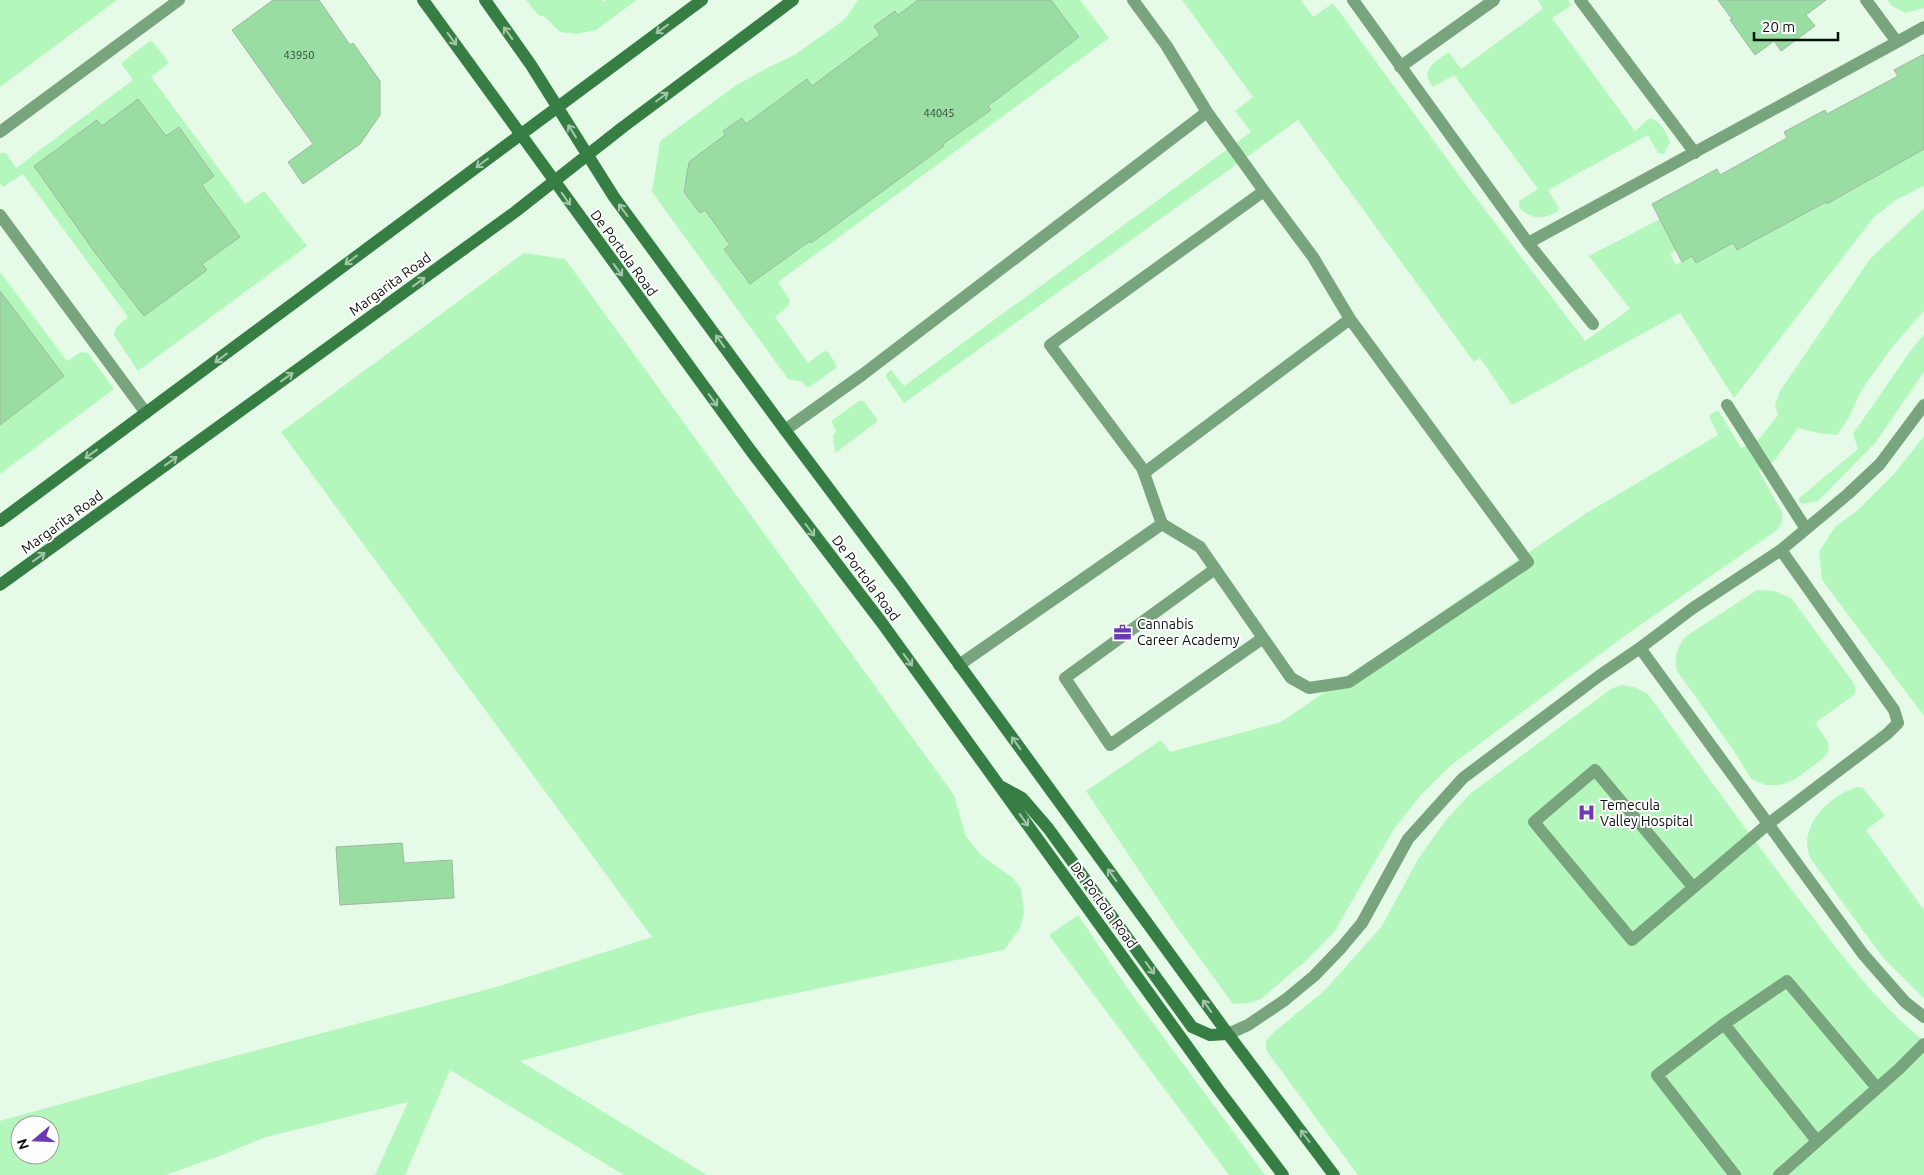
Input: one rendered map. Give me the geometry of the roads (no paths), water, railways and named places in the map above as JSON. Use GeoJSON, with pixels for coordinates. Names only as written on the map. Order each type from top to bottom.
{"type":"FeatureCollection","features":[{"type":"Feature","properties":{"kind":"main road","name":"De Portola Road"},"geometry":{"type":"LineString","coordinates":[[423,0],[751,451],[882,623],[1218,1089],[1283,1175]]}},
{"type":"Feature","properties":{"kind":"main road","name":"De Portola Road"},"geometry":{"type":"LineString","coordinates":[[485,0],[531,65],[614,198],[959,665],[1228,1034],[1334,1175]]}},
{"type":"Feature","properties":{"kind":"main road"},"geometry":{"type":"LineString","coordinates":[[0,522],[702,0]]}},
{"type":"Feature","properties":{"kind":"main road","name":"Margarita Road"},"geometry":{"type":"LineString","coordinates":[[0,585],[515,212],[587,155],[793,0]]}},
{"type":"Feature","properties":{"kind":"main road"},"geometry":{"type":"LineString","coordinates":[[998,784],[1022,798],[1048,828],[1192,1027],[1210,1035],[1228,1034]]}},
{"type":"Feature","properties":{"kind":"lane"},"geometry":{"type":"LineString","coordinates":[[0,132],[179,0]]}},
{"type":"Feature","properties":{"kind":"lane"},"geometry":{"type":"LineString","coordinates":[[1133,0],[1166,46],[1208,112],[1313,257],[1350,319],[1528,562],[1349,682],[1309,688],[1291,678],[1200,547],[1162,524],[1142,468],[1050,346],[1264,191]]}},
{"type":"Feature","properties":{"kind":"lane"},"geometry":{"type":"LineString","coordinates":[[1353,0],[1528,243],[1593,324]]}},
{"type":"Feature","properties":{"kind":"lane"},"geometry":{"type":"LineString","coordinates":[[1400,67],[1494,0]]}},
{"type":"Feature","properties":{"kind":"lane"},"geometry":{"type":"LineString","coordinates":[[1580,0],[1696,153]]}},
{"type":"Feature","properties":{"kind":"lane"},"geometry":{"type":"LineString","coordinates":[[1866,0],[1897,42]]}},
{"type":"Feature","properties":{"kind":"lane"},"geometry":{"type":"LineString","coordinates":[[1528,243],[1696,153],[1924,26]]}},
{"type":"Feature","properties":{"kind":"lane"},"geometry":{"type":"LineString","coordinates":[[785,430],[862,375],[1208,112]]}},
{"type":"Feature","properties":{"kind":"lane"},"geometry":{"type":"LineString","coordinates":[[0,215],[146,413]]}},
{"type":"Feature","properties":{"kind":"lane"},"geometry":{"type":"LineString","coordinates":[[1144,473],[1350,319]]}},
{"type":"Feature","properties":{"kind":"lane"},"geometry":{"type":"LineString","coordinates":[[1727,404],[1806,529]]}},
{"type":"Feature","properties":{"kind":"lane"},"geometry":{"type":"LineString","coordinates":[[1228,1034],[1248,1025],[1285,1000],[1314,976],[1341,948],[1362,923],[1408,839],[1464,778],[1539,719],[1700,603],[1781,550],[1848,494],[1880,464],[1924,405]]}},
{"type":"Feature","properties":{"kind":"lane"},"geometry":{"type":"LineString","coordinates":[[959,665],[1162,524]]}},
{"type":"Feature","properties":{"kind":"lane"},"geometry":{"type":"LineString","coordinates":[[1693,887],[1595,770],[1534,822],[1632,940],[1768,824],[1887,734],[1898,723],[1894,710],[1781,550]]}},
{"type":"Feature","properties":{"kind":"lane"},"geometry":{"type":"LineString","coordinates":[[1215,569],[1065,678],[1110,745],[1263,638]]}},
{"type":"Feature","properties":{"kind":"lane"},"geometry":{"type":"LineString","coordinates":[[1640,648],[1863,954],[1905,1002],[1924,1017]]}},
{"type":"Feature","properties":{"kind":"lane"},"geometry":{"type":"LineString","coordinates":[[1735,1175],[1657,1075],[1724,1024],[1786,981],[1877,1088]]}},
{"type":"Feature","properties":{"kind":"lane"},"geometry":{"type":"LineString","coordinates":[[1724,1024],[1818,1141]]}},
{"type":"Feature","properties":{"kind":"lane"},"geometry":{"type":"LineString","coordinates":[[1779,1175],[1924,1044]]}},
{"type":"Feature","properties":{"kind":"place","name":"Cannabis Career Academy"},"geometry":{"type":"Point","coordinates":[1123,632]}},
{"type":"Feature","properties":{"kind":"place","name":"Temecula Valley Hospital"},"geometry":{"type":"Point","coordinates":[1586,813]}}]}
